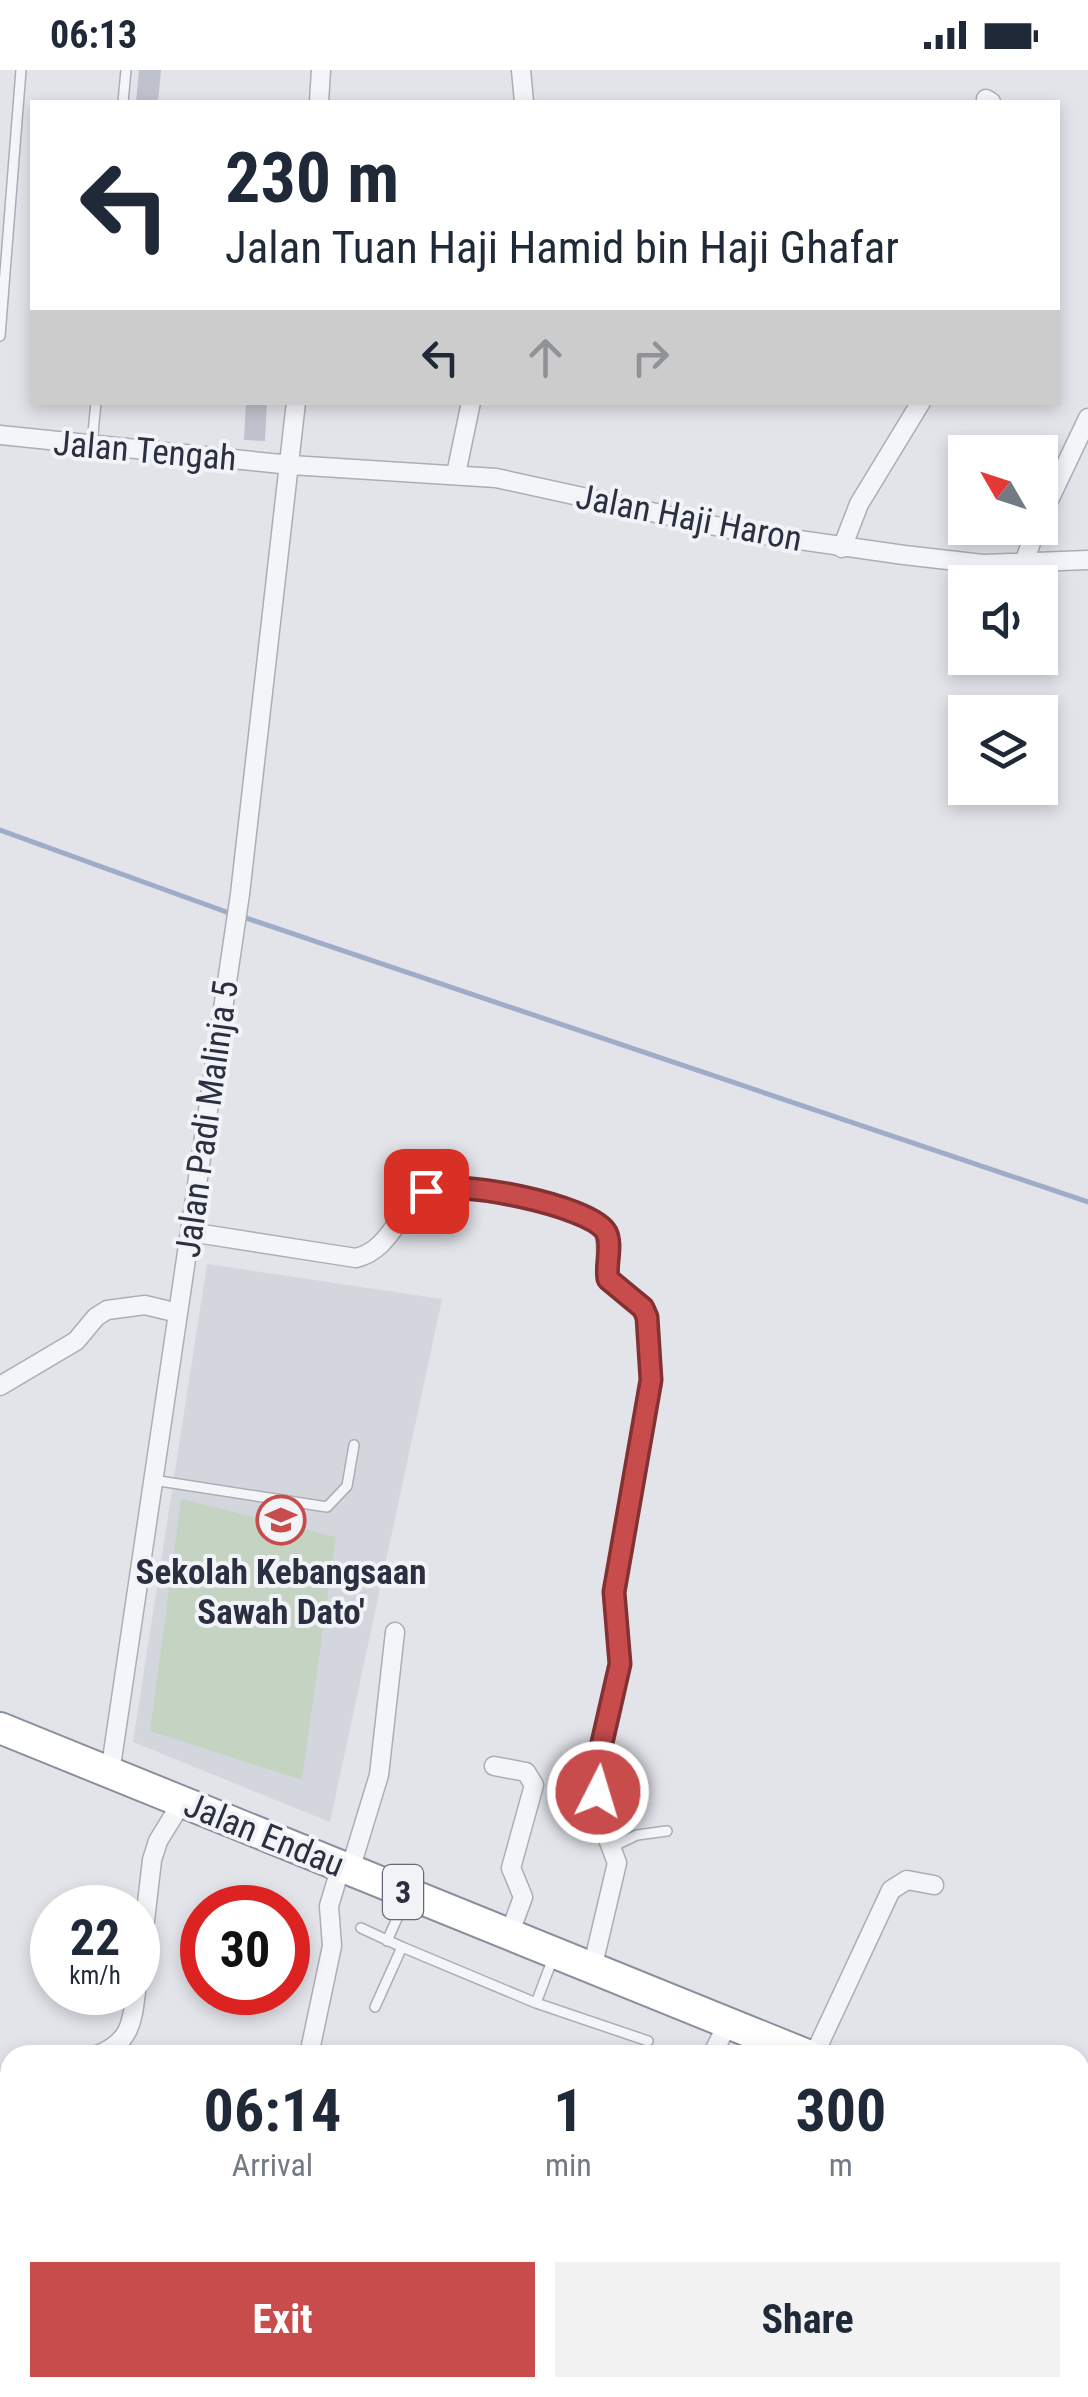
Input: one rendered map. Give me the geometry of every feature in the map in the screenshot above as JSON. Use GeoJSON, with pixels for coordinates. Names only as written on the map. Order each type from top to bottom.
{"type":"FeatureCollection","features":[{"type":"Feature","properties":{"kind":"highway","name":"Jalan Endau"},"geometry":{"type":"LineString","coordinates":[[0,1728],[782,2045]]}},
{"type":"Feature","properties":{"kind":"street"},"geometry":{"type":"LineString","coordinates":[[319,100],[321,70]]}},
{"type":"Feature","properties":{"kind":"street"},"geometry":{"type":"LineString","coordinates":[[521,70],[524,100]]}},
{"type":"Feature","properties":{"kind":"street","name":"Jalan Padi Malinja 5"},"geometry":{"type":"LineString","coordinates":[[110,1773],[233,946],[296,405]]}},
{"type":"Feature","properties":{"kind":"street"},"geometry":{"type":"LineString","coordinates":[[456,474],[470,405]]}},
{"type":"Feature","properties":{"kind":"street"},"geometry":{"type":"LineString","coordinates":[[842,548],[859,504],[919,405]]}},
{"type":"Feature","properties":{"kind":"street"},"geometry":{"type":"LineString","coordinates":[[1058,481],[1088,418]]}},
{"type":"Feature","properties":{"kind":"street","name":"Jalan Tengah"},"geometry":{"type":"LineString","coordinates":[[0,436],[291,464]]}},
{"type":"Feature","properties":{"kind":"street","name":"Jalan Haji Haron"},"geometry":{"type":"LineString","coordinates":[[291,464],[456,474],[842,548],[983,564],[1088,560]]}},
{"type":"Feature","properties":{"kind":"street"},"geometry":{"type":"LineString","coordinates":[[1024,563],[1030,545]]}},
{"type":"Feature","properties":{"kind":"street"},"geometry":{"type":"LineString","coordinates":[[190,1232],[356,1258],[380,1248],[420,1196],[433,1188],[565,1208],[593,1218],[606,1232],[608,1279],[643,1308],[651,1333],[651,1380],[614,1592],[620,1664],[596,1769],[599,1815],[614,1846],[617,1863],[592,1969]]}},
{"type":"Feature","properties":{"kind":"street"},"geometry":{"type":"LineString","coordinates":[[0,1386],[67,1348],[108,1310],[144,1306],[178,1313]]}},
{"type":"Feature","properties":{"kind":"street"},"geometry":{"type":"LineString","coordinates":[[311,2045],[332,1946],[329,1906],[379,1775],[395,1632]]}},
{"type":"Feature","properties":{"kind":"street"},"geometry":{"type":"LineString","coordinates":[[494,1766],[526,1772],[534,1785],[511,1868],[523,1897],[508,1935]]}},
{"type":"Feature","properties":{"kind":"street"},"geometry":{"type":"LineString","coordinates":[[149,1885],[152,1860],[182,1802]]}},
{"type":"Feature","properties":{"kind":"street"},"geometry":{"type":"LineString","coordinates":[[815,2045],[891,1890],[907,1880],[934,1885]]}},
{"type":"Feature","properties":{"kind":"street"},"geometry":{"type":"LineString","coordinates":[[114,2045],[125,2039],[133,2015]]}},
{"type":"Feature","properties":{"kind":"street"},"geometry":{"type":"LineString","coordinates":[[717,2045],[727,2025]]}},
{"type":"Feature","properties":{"kind":"lane"},"geometry":{"type":"LineString","coordinates":[[0,336],[21,70]]}},
{"type":"Feature","properties":{"kind":"lane"},"geometry":{"type":"LineString","coordinates":[[123,100],[126,70]]}},
{"type":"Feature","properties":{"kind":"lane"},"geometry":{"type":"LineString","coordinates":[[92,446],[96,405]]}},
{"type":"Feature","properties":{"kind":"lane"},"geometry":{"type":"LineString","coordinates":[[153,1480],[327,1506],[346,1486],[354,1445]]}},
{"type":"Feature","properties":{"kind":"lane"},"geometry":{"type":"LineString","coordinates":[[614,1846],[638,1835],[667,1831]]}},
{"type":"Feature","properties":{"kind":"lane"},"geometry":{"type":"LineString","coordinates":[[387,1941],[408,1894]]}},
{"type":"Feature","properties":{"kind":"lane"},"geometry":{"type":"LineString","coordinates":[[360,1928],[536,2002],[648,2041]]}},
{"type":"Feature","properties":{"kind":"lane"},"geometry":{"type":"LineString","coordinates":[[375,2006],[402,1948]]}},
{"type":"Feature","properties":{"kind":"lane"},"geometry":{"type":"LineString","coordinates":[[536,2002],[555,1954]]}},
{"type":"Feature","properties":{"kind":"shaded area","name":"Sekolah Kebangsaan Sawah Dato'"},"geometry":{"type":"Polygon","coordinates":[[[207,1264],[442,1299],[330,1822],[133,1742],[207,1264]]]}},
{"type":"Feature","properties":{"kind":"green space"},"geometry":{"type":"Polygon","coordinates":[[[181,1499],[336,1537],[302,1780],[150,1731],[181,1499]]]}},
{"type":"Feature","properties":{"kind":"building"},"geometry":{"type":"Polygon","coordinates":[[[139,70],[161,70],[158,100],[136,100],[139,70]]]}},
{"type":"Feature","properties":{"kind":"building"},"geometry":{"type":"Polygon","coordinates":[[[246,405],[267,405],[265,441],[244,440],[246,405]]]}},
{"type":"Feature","properties":{"kind":"waterway"},"geometry":{"type":"LineString","coordinates":[[0,830],[232,914]]}},
{"type":"Feature","properties":{"kind":"waterway"},"geometry":{"type":"LineString","coordinates":[[243,917],[1088,1202]]}},
{"type":"Feature","properties":{"kind":"place","name":"Sekolah Kebangsaan Sawah Dato'"},"geometry":{"type":"Point","coordinates":[281,1520]}},
{"type":"Feature","properties":{"kind":"route"},"geometry":{"type":"LineString","coordinates":[[426,1191],[439,1187],[502,1195],[593,1218],[609,1239],[608,1279],[643,1308],[647,1317],[651,1380],[614,1592],[620,1664],[596,1769],[598,1792]]}}]}
